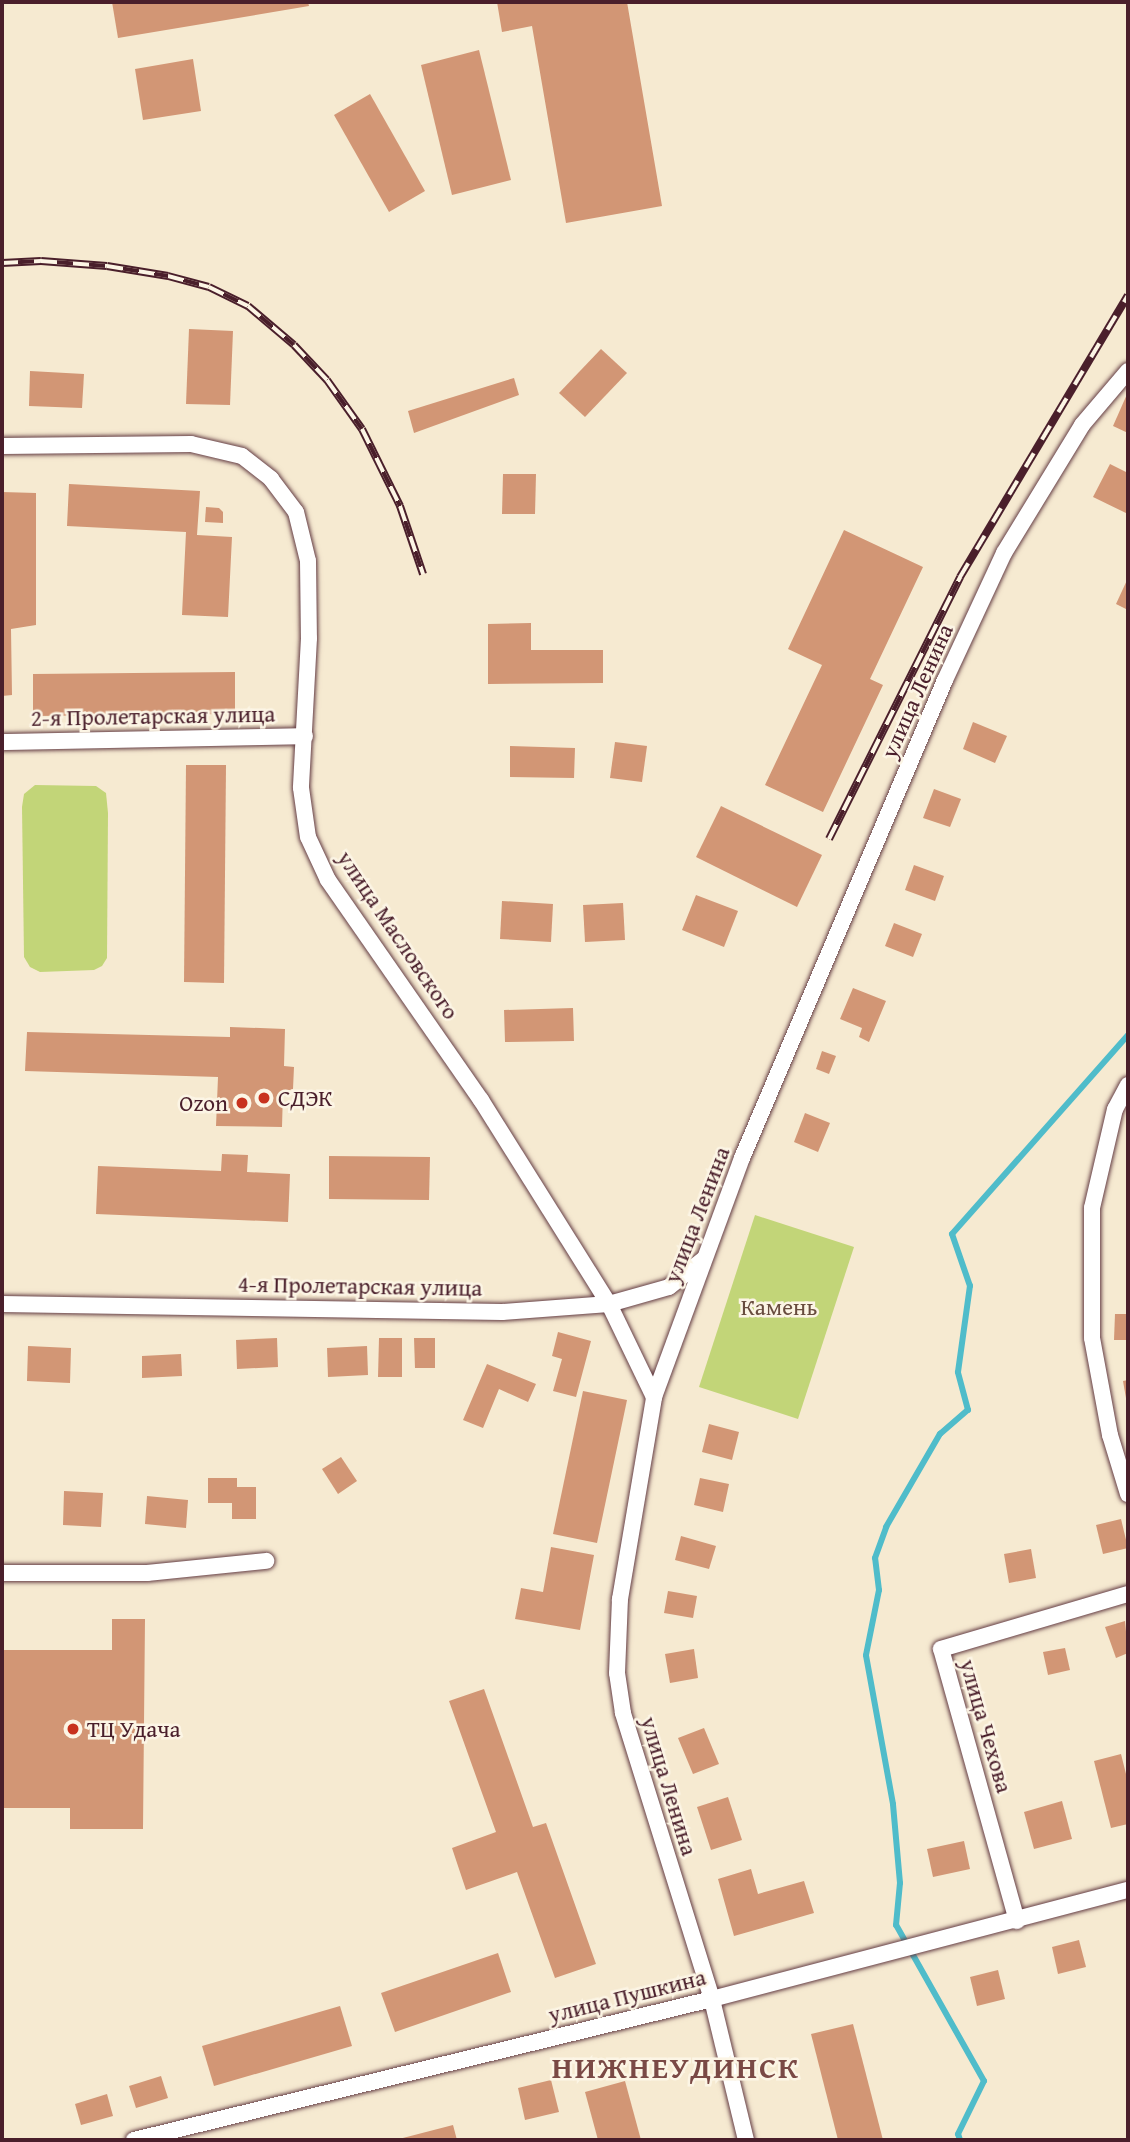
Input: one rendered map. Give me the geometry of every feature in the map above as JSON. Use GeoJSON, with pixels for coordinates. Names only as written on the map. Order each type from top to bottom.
{"type":"FeatureCollection","features":[{"type":"Feature","properties":{"kind":"street","name":"улица Ленина"},"geometry":{"type":"LineString","coordinates":[[746,2140],[712,1999],[622,1713],[617,1673],[620,1599],[654,1397],[742,1158],[945,680],[1004,553],[1083,425],[1128,371]]}},
{"type":"Feature","properties":{"kind":"street","name":"улица Масловского"},"geometry":{"type":"LineString","coordinates":[[2,446],[191,444],[242,456],[271,479],[296,512],[308,561],[305,736],[301,788],[308,837],[328,880],[481,1100],[609,1304],[654,1397]]}},
{"type":"Feature","properties":{"kind":"street","name":"2-я Пролетарская улица"},"geometry":{"type":"LineString","coordinates":[[2,742],[305,736]]}},
{"type":"Feature","properties":{"kind":"street"},"geometry":{"type":"LineString","coordinates":[[1128,1085],[1115,1109],[1092,1208],[1092,1338],[1110,1435],[1128,1494]]}},
{"type":"Feature","properties":{"kind":"street","name":"4-я Пролетарская улица"},"geometry":{"type":"LineString","coordinates":[[2,1304],[502,1312],[609,1304],[669,1287],[705,1258]]}},
{"type":"Feature","properties":{"kind":"street"},"geometry":{"type":"LineString","coordinates":[[2,1573],[147,1573],[266,1561]]}},
{"type":"Feature","properties":{"kind":"street","name":"улица Чехова"},"geometry":{"type":"LineString","coordinates":[[1017,1921],[941,1649],[1128,1594]]}},
{"type":"Feature","properties":{"kind":"street","name":"улица Пушкина"},"geometry":{"type":"LineString","coordinates":[[134,2140],[712,1999],[1128,1890]]}},
{"type":"Feature","properties":{"kind":"green space"},"geometry":{"type":"Polygon","coordinates":[[[35,785],[96,786],[106,793],[107,958],[102,966],[94,970],[40,972],[30,967],[24,957],[22,807],[24,794],[35,785]]]}},
{"type":"Feature","properties":{"kind":"green space","name":"Камень"},"geometry":{"type":"Polygon","coordinates":[[[755,1215],[854,1247],[798,1419],[699,1387],[755,1215]]]}},
{"type":"Feature","properties":{"kind":"building"},"geometry":{"type":"Polygon","coordinates":[[[112,2],[308,2],[309,6],[118,38],[112,2]]]}},
{"type":"Feature","properties":{"kind":"building"},"geometry":{"type":"Polygon","coordinates":[[[497,2],[627,2],[662,206],[566,223],[532,26],[502,32],[497,2]]]}},
{"type":"Feature","properties":{"kind":"building"},"geometry":{"type":"Polygon","coordinates":[[[479,50],[511,180],[452,195],[421,65],[479,50]]]}},
{"type":"Feature","properties":{"kind":"building"},"geometry":{"type":"Polygon","coordinates":[[[193,59],[201,111],[143,120],[135,69],[193,59]]]}},
{"type":"Feature","properties":{"kind":"building"},"geometry":{"type":"Polygon","coordinates":[[[370,94],[425,191],[389,212],[334,115],[370,94]]]}},
{"type":"Feature","properties":{"kind":"building"},"geometry":{"type":"Polygon","coordinates":[[[189,329],[233,331],[230,405],[186,404],[189,329]]]}},
{"type":"Feature","properties":{"kind":"building"},"geometry":{"type":"Polygon","coordinates":[[[601,349],[627,373],[585,417],[559,393],[601,349]]]}},
{"type":"Feature","properties":{"kind":"building"},"geometry":{"type":"Polygon","coordinates":[[[30,371],[84,374],[82,408],[29,406],[30,371]]]}},
{"type":"Feature","properties":{"kind":"building"},"geometry":{"type":"Polygon","coordinates":[[[514,378],[519,395],[414,433],[408,411],[514,378]]]}},
{"type":"Feature","properties":{"kind":"building"},"geometry":{"type":"Polygon","coordinates":[[[1128,392],[1128,433],[1113,426],[1128,392]]]}},
{"type":"Feature","properties":{"kind":"building"},"geometry":{"type":"Polygon","coordinates":[[[1110,464],[1128,473],[1128,514],[1093,497],[1110,464]]]}},
{"type":"Feature","properties":{"kind":"building"},"geometry":{"type":"Polygon","coordinates":[[[503,474],[536,474],[535,514],[502,514],[503,474]]]}},
{"type":"Feature","properties":{"kind":"building"},"geometry":{"type":"Polygon","coordinates":[[[69,484],[200,491],[197,535],[232,537],[228,617],[182,615],[186,532],[67,526],[69,484]]]}},
{"type":"Feature","properties":{"kind":"building"},"geometry":{"type":"Polygon","coordinates":[[[2,492],[36,493],[36,625],[11,629],[12,695],[2,696],[2,492]]]}},
{"type":"Feature","properties":{"kind":"building"},"geometry":{"type":"Polygon","coordinates":[[[206,507],[219,508],[223,512],[223,523],[205,522],[206,507]]]}},
{"type":"Feature","properties":{"kind":"building"},"geometry":{"type":"Polygon","coordinates":[[[844,530],[923,567],[870,679],[883,685],[823,812],[765,785],[822,665],[788,649],[844,530]]]}},
{"type":"Feature","properties":{"kind":"building"},"geometry":{"type":"Polygon","coordinates":[[[1128,578],[1128,610],[1116,604],[1128,578]]]}},
{"type":"Feature","properties":{"kind":"building"},"geometry":{"type":"Polygon","coordinates":[[[531,623],[531,650],[603,650],[603,683],[488,684],[488,624],[531,623]]]}},
{"type":"Feature","properties":{"kind":"building"},"geometry":{"type":"Polygon","coordinates":[[[235,672],[235,714],[33,716],[33,674],[235,672]]]}},
{"type":"Feature","properties":{"kind":"building"},"geometry":{"type":"Polygon","coordinates":[[[973,722],[1007,736],[995,763],[963,749],[973,722]]]}},
{"type":"Feature","properties":{"kind":"building"},"geometry":{"type":"Polygon","coordinates":[[[615,742],[647,746],[642,782],[610,778],[615,742]]]}},
{"type":"Feature","properties":{"kind":"building"},"geometry":{"type":"Polygon","coordinates":[[[510,746],[575,748],[574,778],[510,777],[510,746]]]}},
{"type":"Feature","properties":{"kind":"building"},"geometry":{"type":"Polygon","coordinates":[[[186,765],[226,765],[224,983],[184,982],[186,765]]]}},
{"type":"Feature","properties":{"kind":"building"},"geometry":{"type":"Polygon","coordinates":[[[934,789],[961,799],[950,827],[923,818],[934,789]]]}},
{"type":"Feature","properties":{"kind":"building"},"geometry":{"type":"Polygon","coordinates":[[[721,806],[822,855],[797,907],[696,857],[721,806]]]}},
{"type":"Feature","properties":{"kind":"building"},"geometry":{"type":"Polygon","coordinates":[[[914,865],[944,876],[935,901],[905,890],[914,865]]]}},
{"type":"Feature","properties":{"kind":"building"},"geometry":{"type":"Polygon","coordinates":[[[696,895],[738,911],[724,947],[682,930],[696,895]]]}},
{"type":"Feature","properties":{"kind":"building"},"geometry":{"type":"Polygon","coordinates":[[[502,901],[553,904],[551,942],[500,939],[502,901]]]}},
{"type":"Feature","properties":{"kind":"building"},"geometry":{"type":"Polygon","coordinates":[[[623,903],[625,940],[585,942],[583,905],[623,903]]]}},
{"type":"Feature","properties":{"kind":"building"},"geometry":{"type":"Polygon","coordinates":[[[894,923],[922,934],[913,957],[885,946],[894,923]]]}},
{"type":"Feature","properties":{"kind":"building"},"geometry":{"type":"Polygon","coordinates":[[[853,988],[886,1001],[869,1042],[859,1037],[862,1028],[840,1019],[853,988]]]}},
{"type":"Feature","properties":{"kind":"building"},"geometry":{"type":"Polygon","coordinates":[[[573,1008],[574,1041],[505,1042],[504,1010],[573,1008]]]}},
{"type":"Feature","properties":{"kind":"building"},"geometry":{"type":"Polygon","coordinates":[[[230,1027],[285,1029],[284,1066],[294,1067],[293,1089],[283,1092],[282,1127],[216,1126],[218,1077],[25,1071],[27,1032],[230,1037],[230,1027]]]}},
{"type":"Feature","properties":{"kind":"building"},"geometry":{"type":"Polygon","coordinates":[[[822,1051],[836,1056],[829,1074],[816,1069],[822,1051]]]}},
{"type":"Feature","properties":{"kind":"building"},"geometry":{"type":"Polygon","coordinates":[[[805,1113],[830,1123],[818,1152],[794,1142],[805,1113]]]}},
{"type":"Feature","properties":{"kind":"building"},"geometry":{"type":"Polygon","coordinates":[[[222,1154],[248,1155],[247,1172],[290,1174],[288,1222],[96,1214],[98,1166],[221,1171],[222,1154]]]}},
{"type":"Feature","properties":{"kind":"building"},"geometry":{"type":"Polygon","coordinates":[[[329,1156],[430,1157],[429,1200],[329,1199],[329,1156]]]}},
{"type":"Feature","properties":{"kind":"building"},"geometry":{"type":"Polygon","coordinates":[[[1115,1314],[1128,1314],[1128,1340],[1114,1340],[1115,1314]]]}},
{"type":"Feature","properties":{"kind":"building"},"geometry":{"type":"Polygon","coordinates":[[[558,1332],[591,1341],[576,1397],[553,1391],[562,1359],[552,1356],[558,1332]]]}},
{"type":"Feature","properties":{"kind":"building"},"geometry":{"type":"Polygon","coordinates":[[[277,1338],[278,1367],[237,1369],[236,1340],[277,1338]]]}},
{"type":"Feature","properties":{"kind":"building"},"geometry":{"type":"Polygon","coordinates":[[[379,1338],[402,1338],[402,1377],[378,1377],[379,1338]]]}},
{"type":"Feature","properties":{"kind":"building"},"geometry":{"type":"Polygon","coordinates":[[[414,1338],[435,1338],[435,1368],[415,1368],[414,1338]]]}},
{"type":"Feature","properties":{"kind":"building"},"geometry":{"type":"Polygon","coordinates":[[[28,1346],[71,1348],[70,1383],[27,1381],[28,1346]]]}},
{"type":"Feature","properties":{"kind":"building"},"geometry":{"type":"Polygon","coordinates":[[[367,1346],[368,1375],[328,1377],[327,1348],[367,1346]]]}},
{"type":"Feature","properties":{"kind":"building"},"geometry":{"type":"Polygon","coordinates":[[[181,1354],[182,1376],[142,1378],[142,1356],[181,1354]]]}},
{"type":"Feature","properties":{"kind":"building"},"geometry":{"type":"Polygon","coordinates":[[[487,1364],[536,1384],[528,1402],[499,1389],[483,1428],[463,1420],[487,1364]]]}},
{"type":"Feature","properties":{"kind":"building"},"geometry":{"type":"Polygon","coordinates":[[[1128,1380],[1128,1404],[1127,1404],[1123,1381],[1128,1380]]]}},
{"type":"Feature","properties":{"kind":"building"},"geometry":{"type":"Polygon","coordinates":[[[583,1391],[627,1400],[597,1543],[553,1534],[583,1391]]]}},
{"type":"Feature","properties":{"kind":"building"},"geometry":{"type":"Polygon","coordinates":[[[709,1424],[739,1432],[732,1460],[702,1452],[709,1424]]]}},
{"type":"Feature","properties":{"kind":"building"},"geometry":{"type":"Polygon","coordinates":[[[341,1457],[357,1481],[338,1494],[322,1469],[341,1457]]]}},
{"type":"Feature","properties":{"kind":"building"},"geometry":{"type":"Polygon","coordinates":[[[208,1478],[237,1478],[237,1487],[256,1487],[256,1519],[232,1519],[232,1503],[208,1503],[208,1478]]]}},
{"type":"Feature","properties":{"kind":"building"},"geometry":{"type":"Polygon","coordinates":[[[700,1478],[729,1484],[723,1512],[694,1505],[700,1478]]]}},
{"type":"Feature","properties":{"kind":"building"},"geometry":{"type":"Polygon","coordinates":[[[64,1491],[103,1493],[101,1527],[63,1525],[64,1491]]]}},
{"type":"Feature","properties":{"kind":"building"},"geometry":{"type":"Polygon","coordinates":[[[147,1496],[188,1500],[186,1528],[145,1524],[147,1496]]]}},
{"type":"Feature","properties":{"kind":"building"},"geometry":{"type":"Polygon","coordinates":[[[1121,1519],[1128,1548],[1103,1554],[1096,1525],[1121,1519]]]}},
{"type":"Feature","properties":{"kind":"building"},"geometry":{"type":"Polygon","coordinates":[[[681,1536],[716,1546],[709,1569],[675,1560],[681,1536]]]}},
{"type":"Feature","properties":{"kind":"building"},"geometry":{"type":"Polygon","coordinates":[[[551,1547],[594,1555],[580,1630],[515,1619],[521,1588],[543,1592],[551,1547]]]}},
{"type":"Feature","properties":{"kind":"building"},"geometry":{"type":"Polygon","coordinates":[[[1031,1549],[1036,1578],[1009,1583],[1004,1554],[1031,1549]]]}},
{"type":"Feature","properties":{"kind":"building"},"geometry":{"type":"Polygon","coordinates":[[[668,1591],[697,1596],[693,1618],[664,1613],[668,1591]]]}},
{"type":"Feature","properties":{"kind":"building","name":"ТЦ Удача"},"geometry":{"type":"Polygon","coordinates":[[[112,1619],[145,1619],[143,1829],[70,1829],[70,1808],[2,1808],[2,1650],[112,1650],[112,1619]]]}},
{"type":"Feature","properties":{"kind":"building"},"geometry":{"type":"Polygon","coordinates":[[[1125,1621],[1128,1653],[1116,1658],[1105,1627],[1125,1621]]]}},
{"type":"Feature","properties":{"kind":"building"},"geometry":{"type":"Polygon","coordinates":[[[1065,1648],[1070,1670],[1048,1675],[1043,1652],[1065,1648]]]}},
{"type":"Feature","properties":{"kind":"building"},"geometry":{"type":"Polygon","coordinates":[[[694,1649],[698,1678],[670,1683],[665,1654],[694,1649]]]}},
{"type":"Feature","properties":{"kind":"building"},"geometry":{"type":"Polygon","coordinates":[[[484,1689],[533,1827],[546,1823],[596,1964],[555,1978],[517,1872],[466,1890],[452,1848],[496,1832],[449,1701],[484,1689]]]}},
{"type":"Feature","properties":{"kind":"building"},"geometry":{"type":"Polygon","coordinates":[[[704,1728],[719,1764],[693,1774],[678,1738],[704,1728]]]}},
{"type":"Feature","properties":{"kind":"building"},"geometry":{"type":"Polygon","coordinates":[[[1121,1754],[1128,1782],[1128,1824],[1111,1828],[1094,1761],[1121,1754]]]}},
{"type":"Feature","properties":{"kind":"building"},"geometry":{"type":"Polygon","coordinates":[[[728,1797],[742,1840],[711,1850],[697,1807],[728,1797]]]}},
{"type":"Feature","properties":{"kind":"building"},"geometry":{"type":"Polygon","coordinates":[[[1062,1801],[1072,1839],[1034,1849],[1024,1812],[1062,1801]]]}},
{"type":"Feature","properties":{"kind":"building"},"geometry":{"type":"Polygon","coordinates":[[[964,1841],[970,1869],[933,1877],[927,1849],[964,1841]]]}},
{"type":"Feature","properties":{"kind":"building"},"geometry":{"type":"Polygon","coordinates":[[[751,1869],[758,1894],[804,1881],[814,1913],[734,1936],[718,1879],[751,1869]]]}},
{"type":"Feature","properties":{"kind":"building"},"geometry":{"type":"Polygon","coordinates":[[[1079,1940],[1086,1967],[1058,1974],[1052,1947],[1079,1940]]]}},
{"type":"Feature","properties":{"kind":"building"},"geometry":{"type":"Polygon","coordinates":[[[498,1953],[511,1992],[395,2032],[381,1993],[498,1953]]]}},
{"type":"Feature","properties":{"kind":"building"},"geometry":{"type":"Polygon","coordinates":[[[998,1970],[1005,1999],[977,2006],[970,1977],[998,1970]]]}},
{"type":"Feature","properties":{"kind":"building"},"geometry":{"type":"Polygon","coordinates":[[[340,2006],[352,2046],[214,2086],[202,2046],[340,2006]]]}},
{"type":"Feature","properties":{"kind":"building"},"geometry":{"type":"Polygon","coordinates":[[[853,2024],[883,2140],[838,2140],[811,2034],[853,2024]]]}},
{"type":"Feature","properties":{"kind":"building"},"geometry":{"type":"Polygon","coordinates":[[[161,2076],[168,2098],[136,2108],[129,2086],[161,2076]]]}},
{"type":"Feature","properties":{"kind":"building"},"geometry":{"type":"Polygon","coordinates":[[[551,2080],[559,2112],[525,2120],[518,2088],[551,2080]]]}},
{"type":"Feature","properties":{"kind":"building"},"geometry":{"type":"Polygon","coordinates":[[[625,2081],[641,2140],[598,2140],[585,2092],[625,2081]]]}},
{"type":"Feature","properties":{"kind":"building"},"geometry":{"type":"Polygon","coordinates":[[[107,2094],[113,2116],[81,2125],[75,2104],[107,2094]]]}},
{"type":"Feature","properties":{"kind":"building"},"geometry":{"type":"Polygon","coordinates":[[[453,2125],[457,2140],[399,2140],[399,2139],[453,2125]]]}},
{"type":"Feature","properties":{"kind":"waterway"},"geometry":{"type":"LineString","coordinates":[[960,2140],[958,2134],[984,2081],[896,1925],[900,1883],[893,1804],[866,1655],[879,1590],[875,1558],[886,1527],[940,1434],[968,1410],[958,1372],[970,1286],[952,1234],[1128,1035]]}},
{"type":"Feature","properties":{"kind":"railway"},"geometry":{"type":"LineString","coordinates":[[2,263],[41,261],[107,266],[168,276],[209,287],[248,306],[294,345],[327,380],[362,429],[400,506],[423,574]]}},
{"type":"Feature","properties":{"kind":"railway"},"geometry":{"type":"LineString","coordinates":[[829,839],[960,577],[1128,295]]}},
{"type":"Feature","properties":{"kind":"place","name":"СДЭК"},"geometry":{"type":"Point","coordinates":[264,1098]}},
{"type":"Feature","properties":{"kind":"place","name":"Ozon"},"geometry":{"type":"Point","coordinates":[242,1103]}},
{"type":"Feature","properties":{"kind":"place","name":"ТЦ Удача"},"geometry":{"type":"Point","coordinates":[73,1729]}},
{"type":"Feature","properties":{"kind":"district","name":"НИЖНЕУДИНСК"},"geometry":{"type":"Point","coordinates":[676,2067]}}]}
